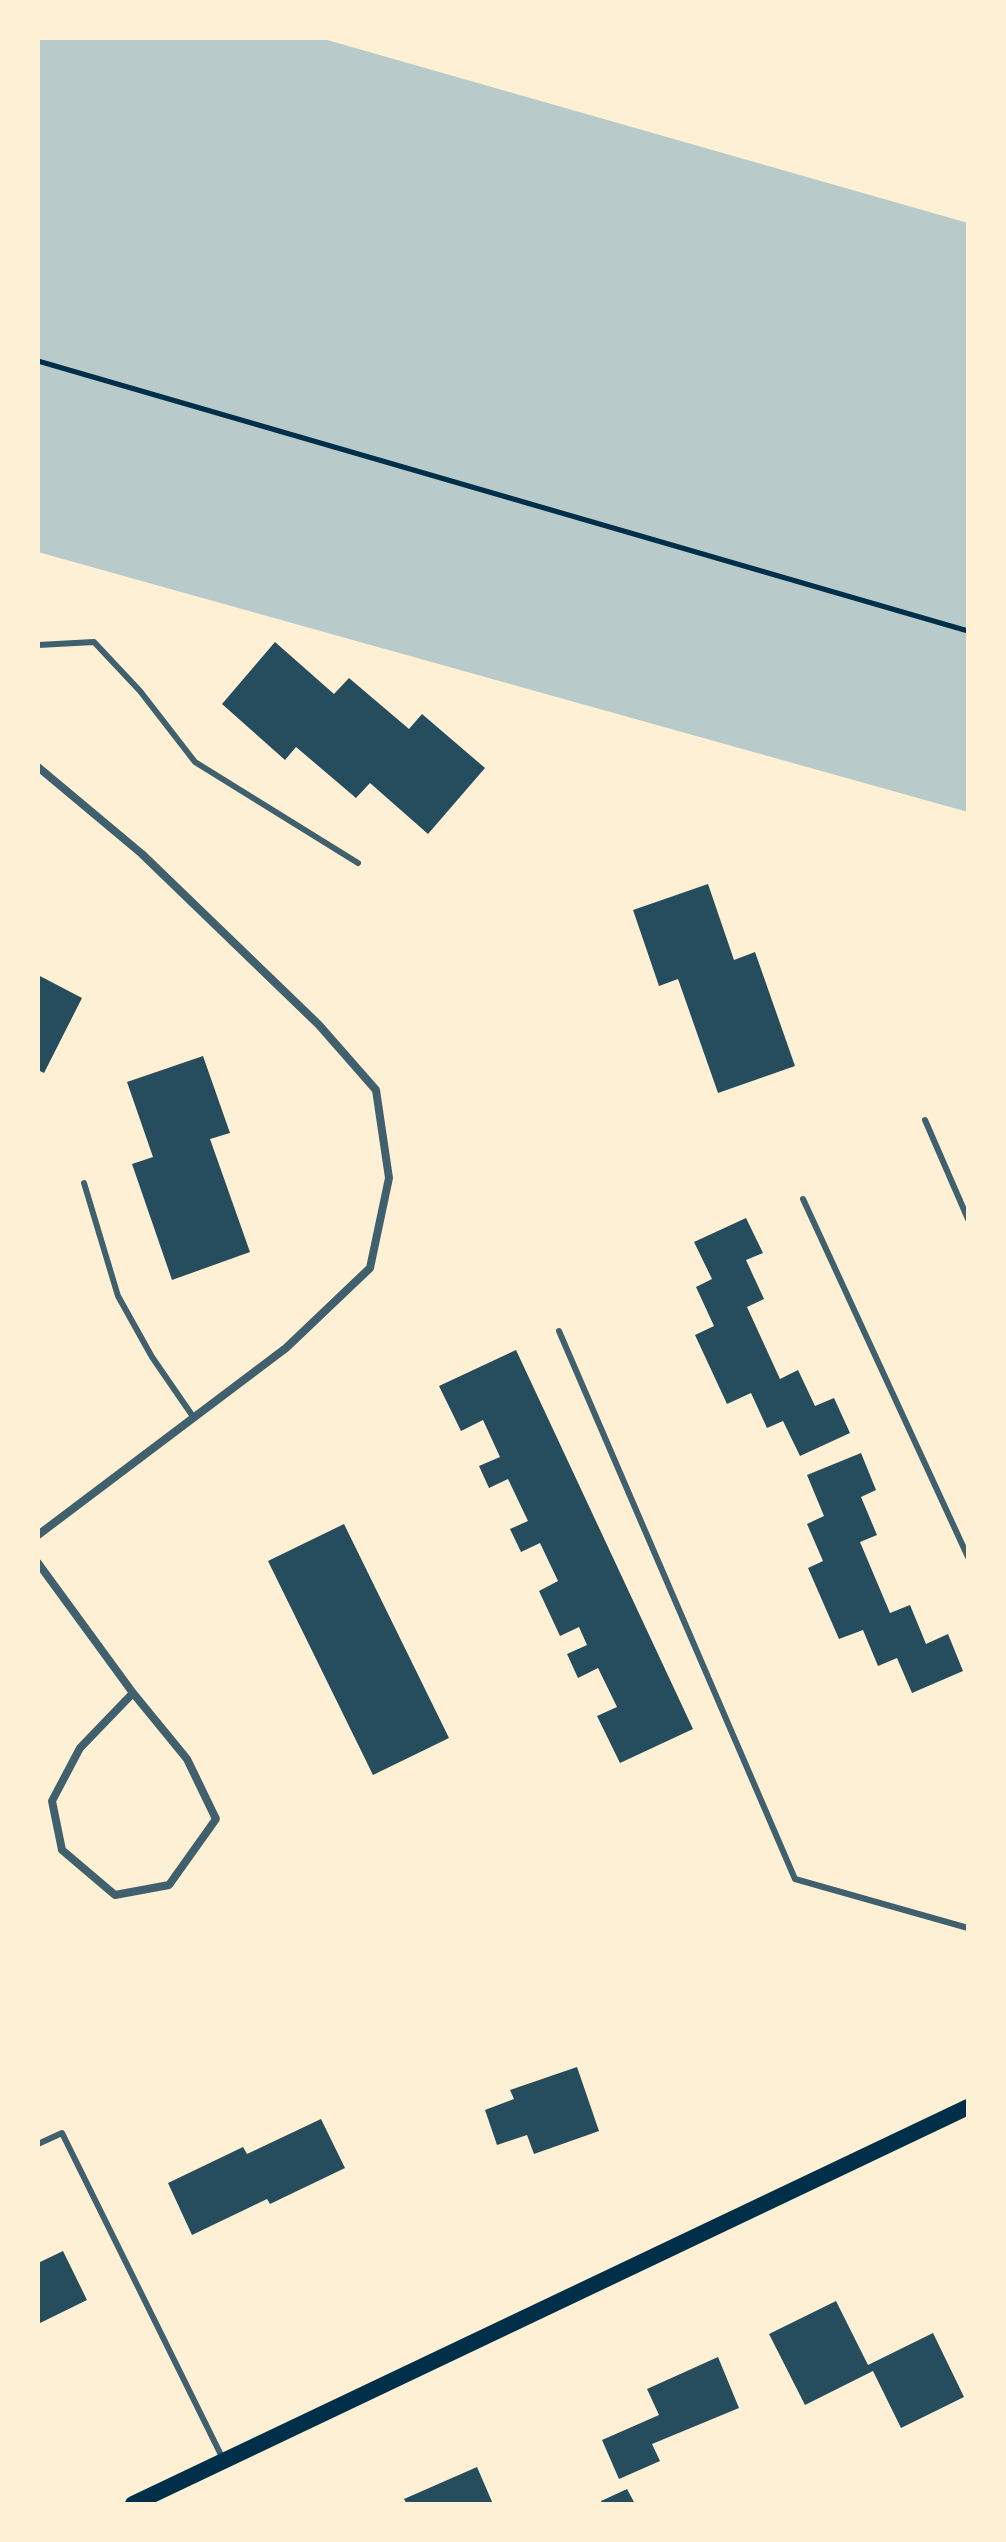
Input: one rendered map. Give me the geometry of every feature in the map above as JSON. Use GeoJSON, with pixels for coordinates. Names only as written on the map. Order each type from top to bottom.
{"type":"FeatureCollection","features":[{"type":"Feature","properties":{"kind":"main road"},"geometry":{"type":"LineString","coordinates":[[133,2504],[968,2107]]}},
{"type":"Feature","properties":{"kind":"street"},"geometry":{"type":"LineString","coordinates":[[38,767],[142,854],[319,1025],[376,1090],[389,1178],[370,1268],[286,1348],[38,1535]]}},
{"type":"Feature","properties":{"kind":"street"},"geometry":{"type":"LineString","coordinates":[[38,1563],[133,1693],[187,1759],[216,1819],[169,1885],[115,1895],[62,1850],[52,1801],[80,1748],[133,1693]]}},
{"type":"Feature","properties":{"kind":"lane"},"geometry":{"type":"LineString","coordinates":[[38,645],[94,642],[140,691],[195,762],[358,863]]}},
{"type":"Feature","properties":{"kind":"lane"},"geometry":{"type":"LineString","coordinates":[[925,1120],[968,1219]]}},
{"type":"Feature","properties":{"kind":"lane"},"geometry":{"type":"LineString","coordinates":[[84,1183],[118,1296],[152,1357],[194,1418]]}},
{"type":"Feature","properties":{"kind":"lane"},"geometry":{"type":"LineString","coordinates":[[803,1199],[968,1557]]}},
{"type":"Feature","properties":{"kind":"lane"},"geometry":{"type":"LineString","coordinates":[[559,1331],[795,1879],[968,1930]]}},
{"type":"Feature","properties":{"kind":"lane"},"geometry":{"type":"LineString","coordinates":[[38,2144],[62,2133],[224,2461]]}},
{"type":"Feature","properties":{"kind":"path"},"geometry":{"type":"LineString","coordinates":[[38,361],[968,631]]}},
{"type":"Feature","properties":{"kind":"shaded area"},"geometry":{"type":"Polygon","coordinates":[[[38,38],[320,38],[968,223],[968,812],[38,552],[38,38]]]}},
{"type":"Feature","properties":{"kind":"building"},"geometry":{"type":"Polygon","coordinates":[[[275,642],[334,694],[349,678],[409,729],[422,714],[485,768],[428,834],[370,783],[356,798],[296,747],[285,760],[222,704],[275,642]]]}},
{"type":"Feature","properties":{"kind":"building"},"geometry":{"type":"Polygon","coordinates":[[[708,884],[734,960],[755,952],[795,1066],[718,1093],[678,979],[659,986],[633,910],[708,884]]]}},
{"type":"Feature","properties":{"kind":"building"},"geometry":{"type":"Polygon","coordinates":[[[38,975],[82,998],[44,1073],[38,1070],[38,975]]]}},
{"type":"Feature","properties":{"kind":"building"},"geometry":{"type":"Polygon","coordinates":[[[203,1056],[230,1133],[210,1139],[250,1252],[172,1280],[132,1164],[153,1157],[127,1082],[203,1056]]]}},
{"type":"Feature","properties":{"kind":"building"},"geometry":{"type":"Polygon","coordinates":[[[746,1218],[763,1253],[746,1260],[764,1299],[747,1307],[780,1379],[798,1370],[815,1406],[834,1398],[850,1433],[800,1456],[783,1421],[767,1428],[751,1393],[727,1404],[695,1335],[714,1326],[696,1287],[712,1279],[694,1242],[746,1218]]]}},
{"type":"Feature","properties":{"kind":"building"},"geometry":{"type":"Polygon","coordinates":[[[516,1350],[693,1729],[620,1763],[597,1716],[617,1707],[598,1668],[578,1678],[567,1654],[587,1645],[579,1627],[560,1636],[539,1591],[558,1581],[540,1543],[521,1552],[510,1529],[528,1521],[508,1479],[489,1488],[479,1466],[500,1457],[483,1420],[461,1431],[439,1386],[516,1350]]]}},
{"type":"Feature","properties":{"kind":"building"},"geometry":{"type":"Polygon","coordinates":[[[861,1453],[876,1490],[861,1497],[877,1535],[860,1542],[890,1613],[910,1605],[926,1644],[948,1634],[963,1671],[912,1693],[897,1658],[878,1666],[863,1630],[839,1639],[808,1568],[823,1561],[807,1524],[824,1516],[807,1475],[861,1453]]]}},
{"type":"Feature","properties":{"kind":"building"},"geometry":{"type":"Polygon","coordinates":[[[344,1524],[449,1738],[373,1775],[268,1561],[344,1524]]]}},
{"type":"Feature","properties":{"kind":"building"},"geometry":{"type":"Polygon","coordinates":[[[577,2067],[599,2131],[534,2154],[527,2135],[497,2145],[485,2110],[514,2099],[510,2090],[577,2067]]]}},
{"type":"Feature","properties":{"kind":"building"},"geometry":{"type":"Polygon","coordinates":[[[321,2119],[345,2168],[270,2204],[267,2199],[192,2235],[168,2183],[243,2147],[247,2154],[321,2119]]]}},
{"type":"Feature","properties":{"kind":"building"},"geometry":{"type":"Polygon","coordinates":[[[63,2251],[87,2300],[38,2324],[38,2263],[63,2251]]]}},
{"type":"Feature","properties":{"kind":"building"},"geometry":{"type":"Polygon","coordinates":[[[836,2301],[868,2365],[933,2333],[964,2397],[901,2428],[873,2371],[805,2405],[769,2334],[836,2301]]]}},
{"type":"Feature","properties":{"kind":"building"},"geometry":{"type":"Polygon","coordinates":[[[718,2357],[739,2408],[652,2444],[660,2461],[619,2479],[602,2440],[659,2415],[647,2389],[718,2357]]]}},
{"type":"Feature","properties":{"kind":"building"},"geometry":{"type":"Polygon","coordinates":[[[477,2467],[493,2504],[407,2504],[404,2499],[477,2467]]]}},
{"type":"Feature","properties":{"kind":"building"},"geometry":{"type":"Polygon","coordinates":[[[627,2489],[635,2504],[602,2504],[601,2501],[627,2489]]]}}]}
